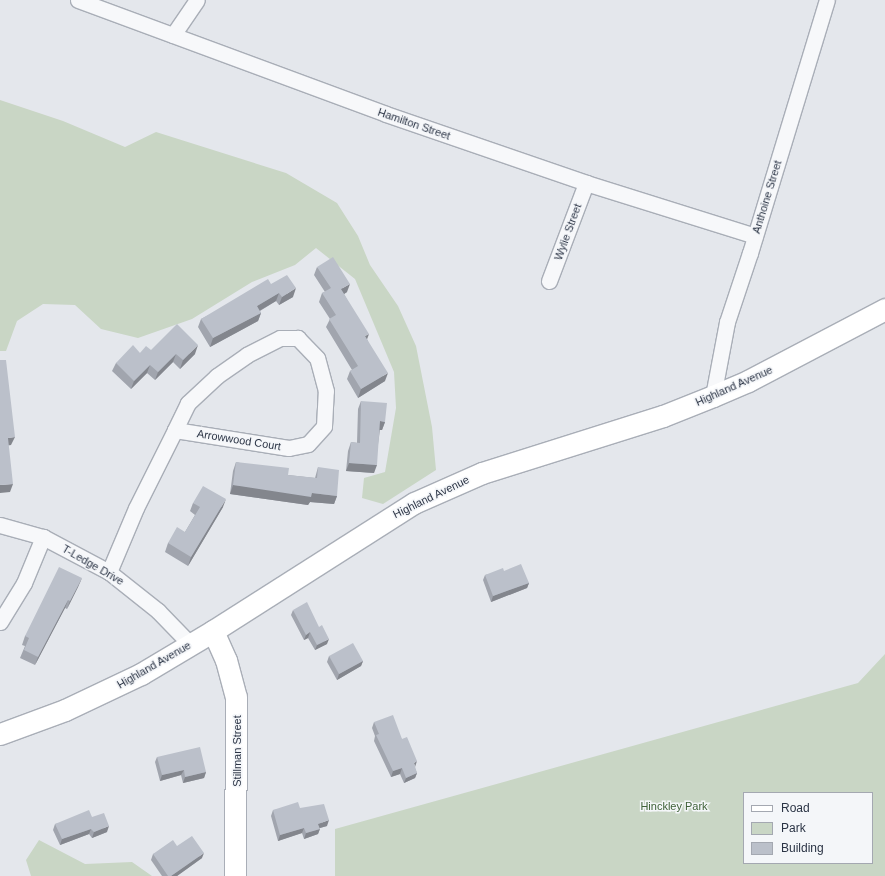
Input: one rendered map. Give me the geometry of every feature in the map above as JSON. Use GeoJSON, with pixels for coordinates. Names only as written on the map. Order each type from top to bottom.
{"type":"FeatureCollection","features":[{"type":"Feature","properties":{"kind":"street","name":"Hamilton Street"},"geometry":{"type":"LineString","coordinates":[[78,0],[386,114],[586,183],[755,236]]}},
{"type":"Feature","properties":{"kind":"street"},"geometry":{"type":"LineString","coordinates":[[173,35],[197,0]]}},
{"type":"Feature","properties":{"kind":"street","name":"Anthoine Street"},"geometry":{"type":"LineString","coordinates":[[713,396],[722,339],[827,0]]}},
{"type":"Feature","properties":{"kind":"street","name":"Wylie Street"},"geometry":{"type":"LineString","coordinates":[[549,281],[586,183]]}},
{"type":"Feature","properties":{"kind":"street","name":"Highland Avenue"},"geometry":{"type":"LineString","coordinates":[[0,734],[104,693],[213,631],[414,503],[482,473],[663,416],[713,396],[748,381],[885,309]]}},
{"type":"Feature","properties":{"kind":"street","name":"Arrowwood Court"},"geometry":{"type":"LineString","coordinates":[[109,572],[139,502],[188,403],[217,376],[253,352],[280,338],[298,338],[317,358],[326,391],[324,426],[308,444],[289,448],[175,430]]}},
{"type":"Feature","properties":{"kind":"street","name":"T-Ledge Drive"},"geometry":{"type":"LineString","coordinates":[[0,525],[43,537],[109,572],[158,611],[190,644]]}},
{"type":"Feature","properties":{"kind":"street"},"geometry":{"type":"LineString","coordinates":[[0,622],[24,583],[43,537]]}},
{"type":"Feature","properties":{"kind":"street","name":"Stillman Street"},"geometry":{"type":"LineString","coordinates":[[213,631],[232,678],[236,704],[235,876]]}},
{"type":"Feature","properties":{"kind":"green space"},"geometry":{"type":"Polygon","coordinates":[[[0,100],[63,121],[125,147],[156,132],[286,173],[337,203],[358,236],[370,265],[398,306],[416,346],[432,427],[436,470],[383,504],[362,498],[364,478],[385,472],[396,408],[394,372],[355,279],[316,248],[295,265],[252,282],[192,319],[138,338],[101,329],[75,305],[43,304],[17,321],[6,351],[0,351],[0,100]]]}},
{"type":"Feature","properties":{"kind":"green space","name":"Hinckley Park"},"geometry":{"type":"Polygon","coordinates":[[[885,654],[885,876],[335,876],[335,829],[858,683],[885,654]]]}},
{"type":"Feature","properties":{"kind":"green space"},"geometry":{"type":"Polygon","coordinates":[[[39,840],[85,864],[132,862],[152,876],[31,876],[26,860],[39,840]]]}},
{"type":"Feature","properties":{"kind":"building"},"geometry":{"type":"Polygon","coordinates":[[[333,257],[350,284],[341,289],[369,334],[365,336],[388,373],[361,389],[350,371],[358,366],[329,319],[336,315],[322,293],[331,288],[317,267],[333,257]]]}},
{"type":"Feature","properties":{"kind":"building"},"geometry":{"type":"Polygon","coordinates":[[[287,275],[296,288],[282,297],[279,293],[257,306],[261,313],[213,338],[201,319],[268,279],[271,284],[287,275]]]}},
{"type":"Feature","properties":{"kind":"building"},"geometry":{"type":"Polygon","coordinates":[[[177,324],[198,345],[183,360],[176,354],[158,372],[150,365],[134,381],[116,363],[133,345],[140,353],[146,346],[151,350],[177,324]]]}},
{"type":"Feature","properties":{"kind":"building"},"geometry":{"type":"Polygon","coordinates":[[[0,360],[6,360],[15,437],[8,438],[13,484],[0,485],[0,360]]]}},
{"type":"Feature","properties":{"kind":"building"},"geometry":{"type":"Polygon","coordinates":[[[361,401],[387,403],[385,422],[380,421],[377,465],[349,463],[351,442],[360,443],[361,401]]]}},
{"type":"Feature","properties":{"kind":"building"},"geometry":{"type":"Polygon","coordinates":[[[236,462],[289,468],[288,475],[317,478],[318,467],[339,470],[337,496],[312,493],[311,497],[233,485],[236,462]]]}},
{"type":"Feature","properties":{"kind":"building"},"geometry":{"type":"Polygon","coordinates":[[[203,486],[226,499],[191,557],[168,543],[177,527],[185,532],[200,507],[193,503],[203,486]]]}},
{"type":"Feature","properties":{"kind":"building"},"geometry":{"type":"Polygon","coordinates":[[[521,564],[529,583],[493,596],[485,575],[503,568],[504,571],[521,564]]]}},
{"type":"Feature","properties":{"kind":"building"},"geometry":{"type":"Polygon","coordinates":[[[59,567],[82,578],[70,601],[68,600],[38,657],[24,650],[29,638],[25,636],[59,567]]]}},
{"type":"Feature","properties":{"kind":"building"},"geometry":{"type":"Polygon","coordinates":[[[307,602],[319,627],[322,625],[329,639],[317,645],[310,632],[306,635],[293,610],[307,602]]]}},
{"type":"Feature","properties":{"kind":"building"},"geometry":{"type":"Polygon","coordinates":[[[353,643],[363,661],[339,674],[329,656],[353,643]]]}},
{"type":"Feature","properties":{"kind":"building"},"geometry":{"type":"Polygon","coordinates":[[[393,715],[402,739],[407,737],[417,761],[414,763],[417,773],[406,778],[402,768],[393,771],[376,735],[379,734],[374,722],[393,715]]]}},
{"type":"Feature","properties":{"kind":"building"},"geometry":{"type":"Polygon","coordinates":[[[200,747],[206,772],[185,777],[184,770],[162,775],[157,757],[200,747]]]}},
{"type":"Feature","properties":{"kind":"building"},"geometry":{"type":"Polygon","coordinates":[[[298,802],[300,808],[324,804],[329,820],[318,824],[320,829],[306,833],[304,828],[280,835],[273,810],[298,802]]]}},
{"type":"Feature","properties":{"kind":"building"},"geometry":{"type":"Polygon","coordinates":[[[89,810],[92,817],[104,813],[109,826],[94,832],[91,829],[62,839],[55,824],[89,810]]]}},
{"type":"Feature","properties":{"kind":"building"},"geometry":{"type":"Polygon","coordinates":[[[192,836],[204,853],[171,876],[168,876],[153,854],[173,840],[177,846],[192,836]]]}}]}
